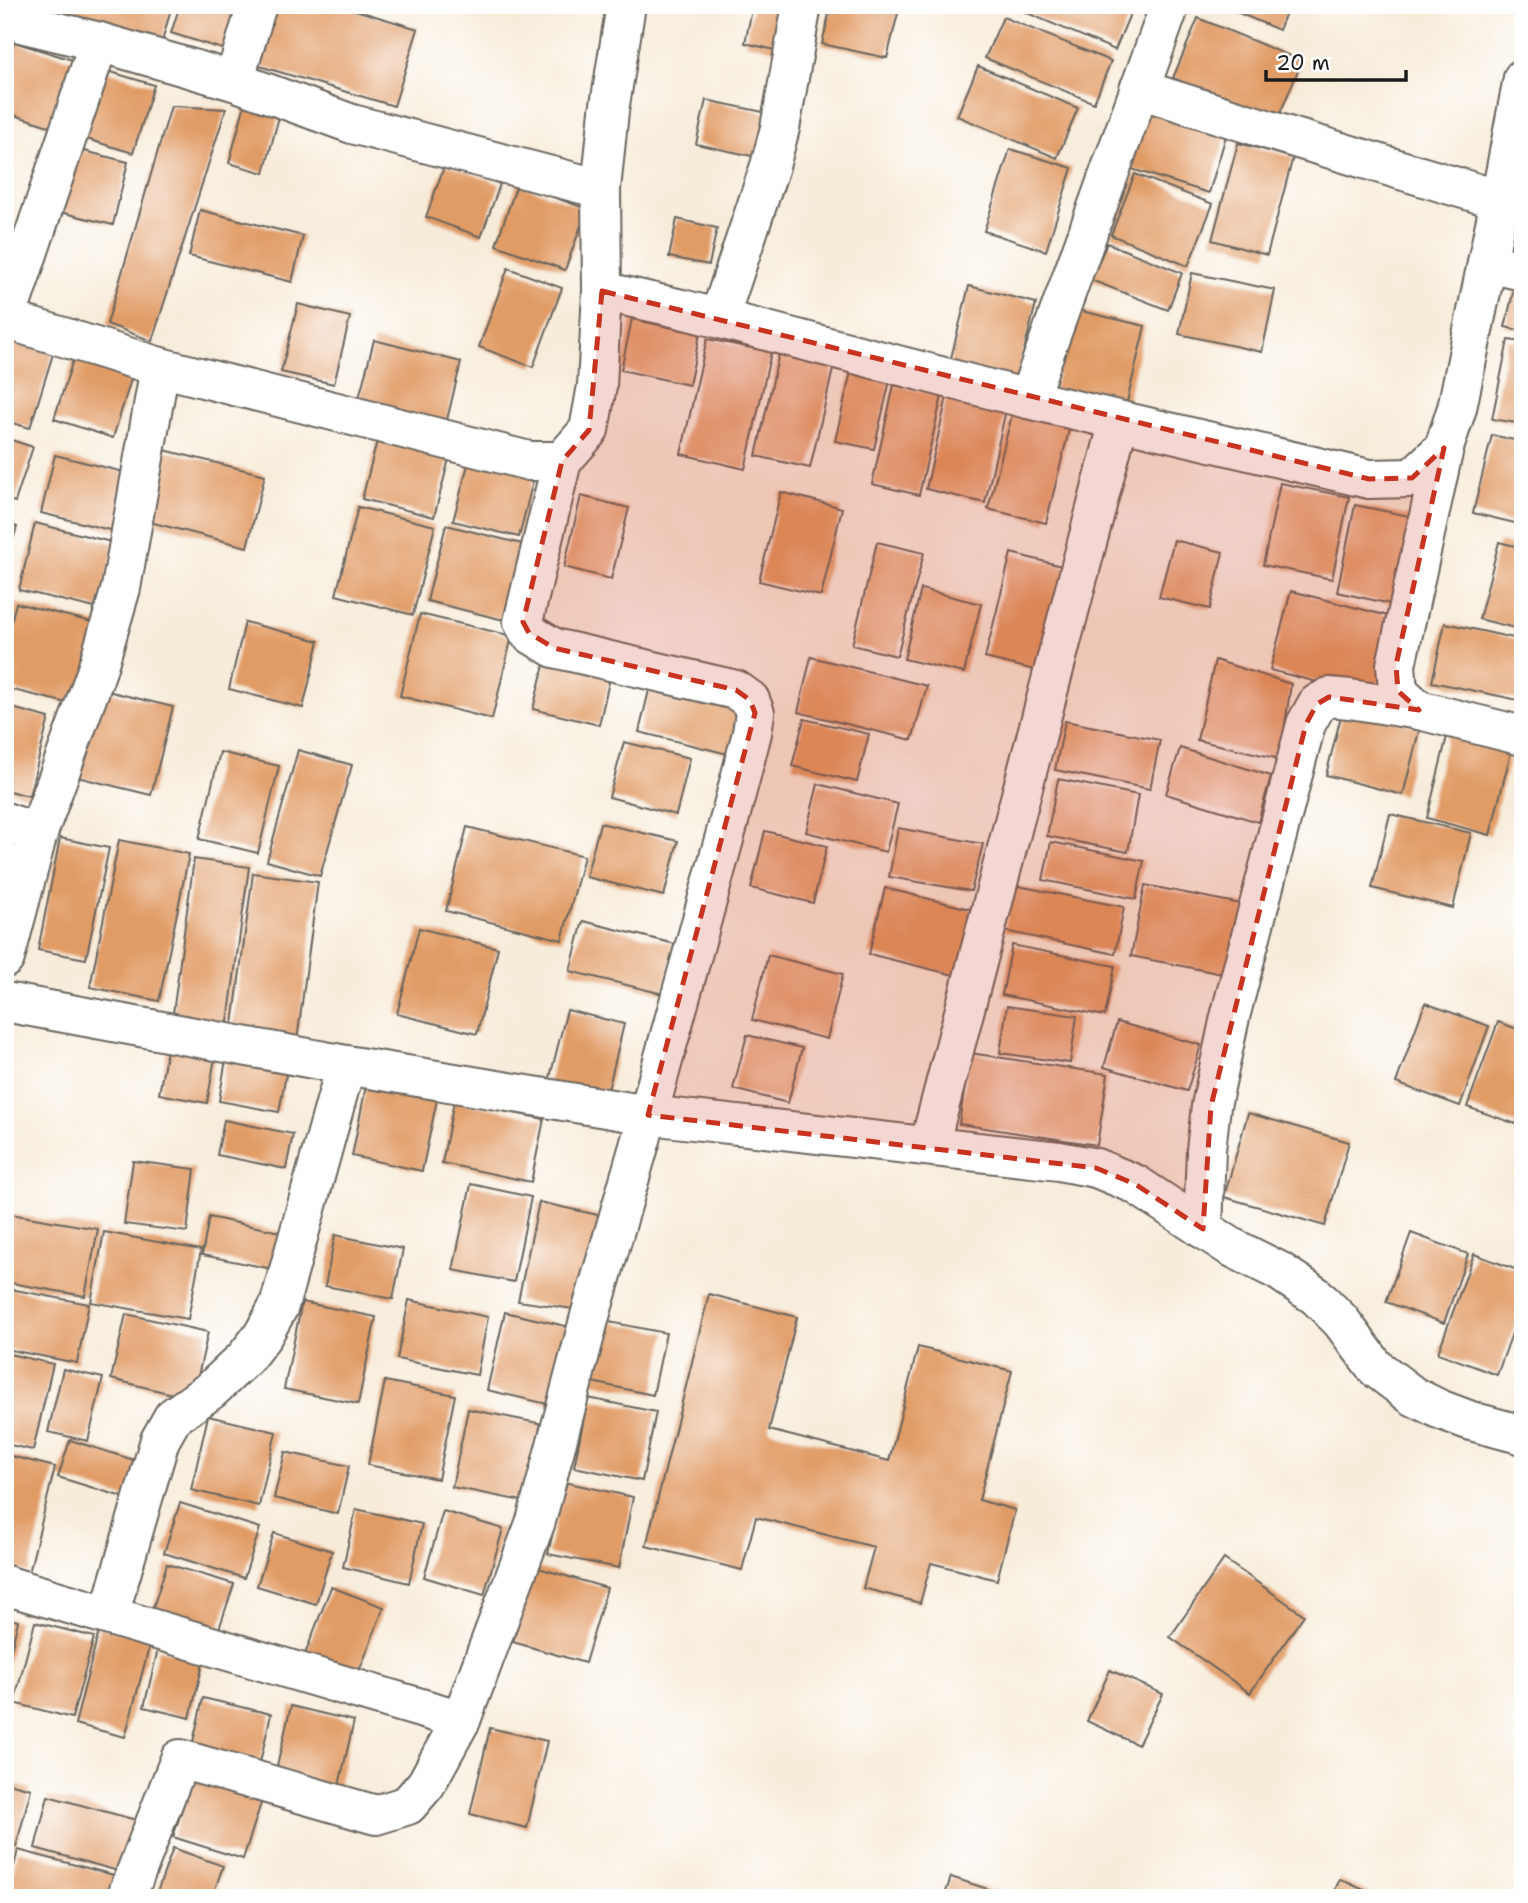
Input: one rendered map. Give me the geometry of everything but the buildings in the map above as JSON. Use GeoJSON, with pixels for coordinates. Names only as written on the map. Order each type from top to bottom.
{"type":"FeatureCollection","features":[{"type":"Feature","properties":{"kind":"street"},"geometry":{"type":"LineString","coordinates":[[234,81],[257,5]]}},
{"type":"Feature","properties":{"kind":"street"},"geometry":{"type":"LineString","coordinates":[[126,1898],[180,1759],[376,1815],[408,1805],[426,1784],[461,1720],[536,1521],[590,1316],[728,825],[752,733],[755,713],[750,699],[736,690],[554,648],[530,633],[523,622],[562,461],[589,430],[597,386],[602,291],[601,189],[609,111],[626,5]]}},
{"type":"Feature","properties":{"kind":"street"},"geometry":{"type":"LineString","coordinates":[[719,318],[770,166],[780,128],[802,5]]}},
{"type":"Feature","properties":{"kind":"street"},"geometry":{"type":"LineString","coordinates":[[1028,399],[1170,5]]}},
{"type":"Feature","properties":{"kind":"street"},"geometry":{"type":"LineString","coordinates":[[5,19],[99,42],[234,81],[352,124],[601,189]]}},
{"type":"Feature","properties":{"kind":"street"},"geometry":{"type":"LineString","coordinates":[[99,42],[5,319],[160,367],[529,461],[562,461]]}},
{"type":"Feature","properties":{"kind":"street"},"geometry":{"type":"LineString","coordinates":[[1419,710],[1398,691],[1395,665],[1444,448],[1505,267],[1500,200],[1523,78]]}},
{"type":"Feature","properties":{"kind":"street"},"geometry":{"type":"LineString","coordinates":[[1139,89],[1500,200]]}},
{"type":"Feature","properties":{"kind":"street"},"geometry":{"type":"LineString","coordinates":[[602,291],[719,318],[1028,399],[1369,479],[1412,478],[1444,448]]}},
{"type":"Feature","properties":{"kind":"street"},"geometry":{"type":"LineString","coordinates":[[5,958],[21,827],[97,670],[121,588],[160,367]]}},
{"type":"Feature","properties":{"kind":"street"},"geometry":{"type":"LineString","coordinates":[[929,1146],[1119,421]]}},
{"type":"Feature","properties":{"kind":"street"},"geometry":{"type":"LineString","coordinates":[[1203,1229],[1206,1150],[1211,1106],[1230,1017],[1306,724],[1317,704],[1329,697],[1350,699],[1419,710],[1523,736]]}},
{"type":"Feature","properties":{"kind":"street"},"geometry":{"type":"LineString","coordinates":[[5,1002],[346,1065],[648,1115],[1059,1161],[1096,1168],[1135,1184],[1231,1247],[1279,1272],[1315,1296],[1341,1321],[1376,1368],[1413,1396],[1450,1413],[1523,1435]]}},
{"type":"Feature","properties":{"kind":"street"},"geometry":{"type":"LineString","coordinates":[[109,1615],[160,1440],[173,1417],[211,1390],[245,1358],[263,1335],[279,1306],[346,1065]]}},
{"type":"Feature","properties":{"kind":"street"},"geometry":{"type":"LineString","coordinates":[[5,1585],[461,1720]]}},
{"type":"Feature","properties":{"kind":"highlighted area"},"geometry":{"type":"Polygon","coordinates":[[[602,291],[1369,479],[1412,478],[1444,448],[1396,665],[1398,691],[1419,710],[1329,697],[1317,704],[1306,724],[1211,1106],[1203,1229],[1135,1184],[1096,1168],[648,1115],[755,713],[750,700],[736,690],[554,648],[529,633],[523,622],[562,461],[589,430],[602,291]]]}}]}
